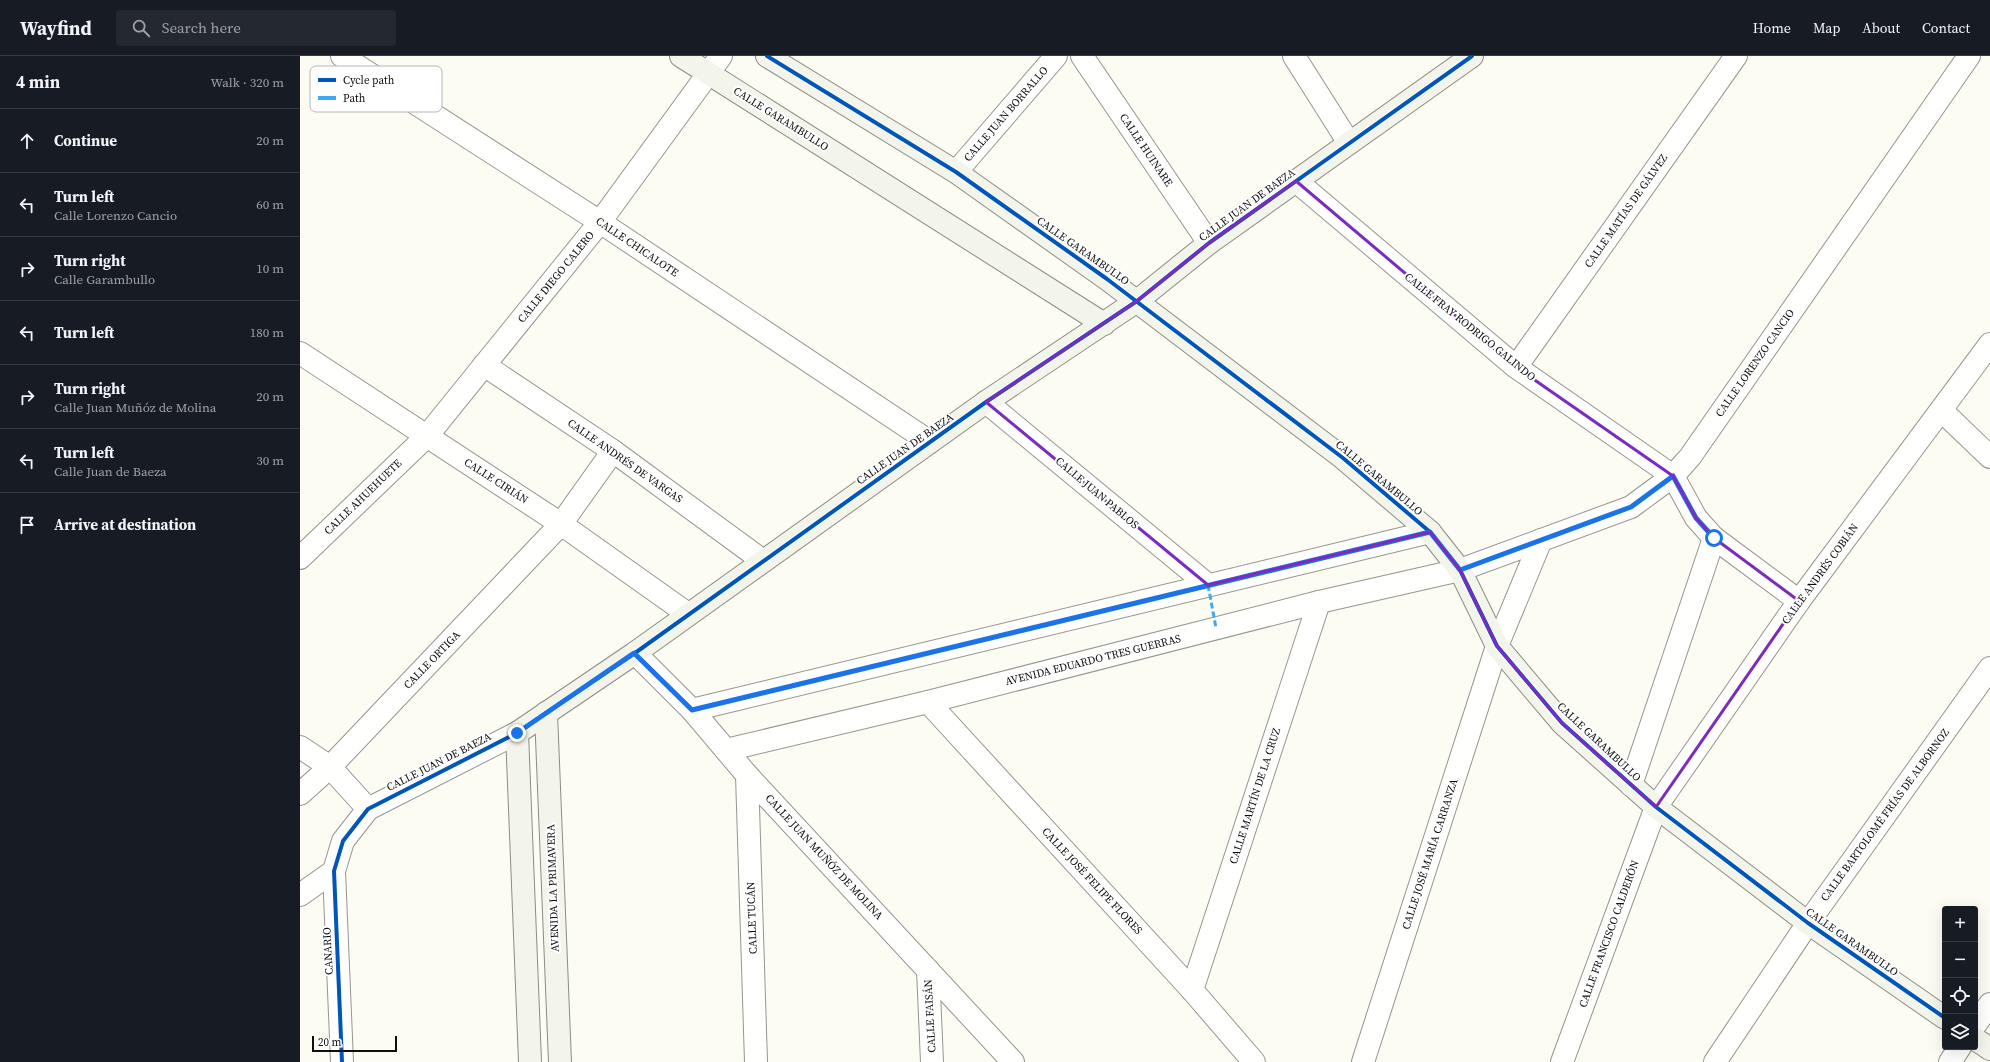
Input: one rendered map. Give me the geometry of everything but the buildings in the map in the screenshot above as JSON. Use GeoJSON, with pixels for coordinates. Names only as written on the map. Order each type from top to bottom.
{"type":"FeatureCollection","features":[{"type":"Feature","properties":{"kind":"street","name":"CALLE CHICALOTE"},"geometry":{"type":"LineString","coordinates":[[342,56],[358,66]]}},
{"type":"Feature","properties":{"kind":"street","name":"CALLE GARAMBULLO"},"geometry":{"type":"LineString","coordinates":[[681,56],[1104,324]]}},
{"type":"Feature","properties":{"kind":"street","name":"CALLE DIEGO CALERO"},"geometry":{"type":"LineString","coordinates":[[427,436],[600,222],[722,56]]}},
{"type":"Feature","properties":{"kind":"street","name":"CALLE GARAMBULLO"},"geometry":{"type":"LineString","coordinates":[[766,56],[956,172],[1137,301],[1343,458],[1430,532],[1460,570],[1497,646],[1562,723],[1656,807],[1808,923],[1942,1016]]}},
{"type":"Feature","properties":{"kind":"street","name":"CALLE JUAN BORRALLO"},"geometry":{"type":"LineString","coordinates":[[956,172],[1056,56]]}},
{"type":"Feature","properties":{"kind":"street","name":"CALLE HUINARE"},"geometry":{"type":"LineString","coordinates":[[1082,56],[1209,243]]}},
{"type":"Feature","properties":{"kind":"street"},"geometry":{"type":"LineString","coordinates":[[1294,56],[1350,143]]}},
{"type":"Feature","properties":{"kind":"street","name":"CALLE JUAN DE BAEZA"},"geometry":{"type":"LineString","coordinates":[[343,841],[368,809],[517,733],[634,653],[986,402],[1137,301],[1209,243],[1472,56]]}},
{"type":"Feature","properties":{"kind":"street","name":"CALLE MATÍAS DE GÁLVEZ"},"geometry":{"type":"LineString","coordinates":[[1516,367],[1736,56]]}},
{"type":"Feature","properties":{"kind":"street","name":"CALLE LORENZO CANCIO"},"geometry":{"type":"LineString","coordinates":[[1460,570],[1631,507],[1673,476],[1690,457],[1969,56]]}},
{"type":"Feature","properties":{"kind":"street","name":"CALLE CHICALOTE"},"geometry":{"type":"LineString","coordinates":[[429,112],[600,222],[930,442]]}},
{"type":"Feature","properties":{"kind":"street","name":"CALLE FRAY RODRIGO GALINDO"},"geometry":{"type":"LineString","coordinates":[[1296,181],[1516,367],[1673,476]]}},
{"type":"Feature","properties":{"kind":"street","name":"CALLE ANDRÉS COBIÁN"},"geometry":{"type":"LineString","coordinates":[[1656,807],[1799,601],[1942,411],[1990,344]]}},
{"type":"Feature","properties":{"kind":"street","name":"CALLE CIRIÁN"},"geometry":{"type":"LineString","coordinates":[[300,353],[561,524],[688,614]]}},
{"type":"Feature","properties":{"kind":"street","name":"CALLE ANDRÉS DE VARGAS"},"geometry":{"type":"LineString","coordinates":[[484,366],[613,451],[764,561]]}},
{"type":"Feature","properties":{"kind":"street","name":"CALLE JUAN PABLOS"},"geometry":{"type":"LineString","coordinates":[[986,402],[1208,585]]}},
{"type":"Feature","properties":{"kind":"street"},"geometry":{"type":"LineString","coordinates":[[1942,411],[1990,457]]}},
{"type":"Feature","properties":{"kind":"street","name":"CALLE AHUEHUETE"},"geometry":{"type":"LineString","coordinates":[[302,554],[427,436]]}},
{"type":"Feature","properties":{"kind":"street","name":"CALLE ORTIGA"},"geometry":{"type":"LineString","coordinates":[[300,794],[330,767],[561,524],[613,451]]}},
{"type":"Feature","properties":{"kind":"street"},"geometry":{"type":"LineString","coordinates":[[1673,476],[1696,518],[1714,538],[1799,601]]}},
{"type":"Feature","properties":{"kind":"street"},"geometry":{"type":"LineString","coordinates":[[692,710],[1430,532]]}},
{"type":"Feature","properties":{"kind":"street"},"geometry":{"type":"LineString","coordinates":[[1631,785],[1714,538]]}},
{"type":"Feature","properties":{"kind":"street","name":"CALLE JOSÉ MARÍA CARRANZA"},"geometry":{"type":"LineString","coordinates":[[1363,1062],[1497,646],[1541,540]]}},
{"type":"Feature","properties":{"kind":"street","name":"AVENIDA EDUARDO TRES GUERRAS"},"geometry":{"type":"LineString","coordinates":[[726,750],[928,702],[1319,602],[1460,570]]}},
{"type":"Feature","properties":{"kind":"street","name":"CALLE MARTÍN DE LA CRUZ"},"geometry":{"type":"LineString","coordinates":[[1192,990],[1319,602]]}},
{"type":"Feature","properties":{"kind":"street","name":"CALLE JUAN MUÑÓZ DE MOLINA"},"geometry":{"type":"LineString","coordinates":[[634,653],[692,710],[747,774],[1013,1062]]}},
{"type":"Feature","properties":{"kind":"street","name":"CALLE BARTOLOMÉ FRÍAS DE ALBORNOZ"},"geometry":{"type":"LineString","coordinates":[[1715,1062],[1808,923],[1990,668]]}},
{"type":"Feature","properties":{"kind":"street","name":"CALLE JOSÉ FELIPE FLORES"},"geometry":{"type":"LineString","coordinates":[[928,702],[1192,990],[1254,1062]]}},
{"type":"Feature","properties":{"kind":"street","name":"AVENIDA LA PRIMAVERA"},"geometry":{"type":"LineString","coordinates":[[546,713],[560,1062]]}},
{"type":"Feature","properties":{"kind":"street"},"geometry":{"type":"LineString","coordinates":[[517,733],[530,1062]]}},
{"type":"Feature","properties":{"kind":"street"},"geometry":{"type":"LineString","coordinates":[[300,747],[330,767],[368,809]]}},
{"type":"Feature","properties":{"kind":"street","name":"CALLE TUCÁN"},"geometry":{"type":"LineString","coordinates":[[747,774],[756,1062]]}},
{"type":"Feature","properties":{"kind":"street","name":"CALLE FRANCISCO CALDERÓN"},"geometry":{"type":"LineString","coordinates":[[1562,1062],[1656,807]]}},
{"type":"Feature","properties":{"kind":"street","name":"CANARIO"},"geometry":{"type":"LineString","coordinates":[[342,1062],[334,870],[343,841]]}},
{"type":"Feature","properties":{"kind":"street"},"geometry":{"type":"LineString","coordinates":[[300,895],[334,870]]}},
{"type":"Feature","properties":{"kind":"street","name":"CALLE FAISÁN"},"geometry":{"type":"LineString","coordinates":[[928,970],[932,1062]]}},
{"type":"Feature","properties":{"kind":"street"},"geometry":{"type":"LineString","coordinates":[[1978,1021],[1990,1004]]}},
{"type":"Feature","properties":{"kind":"street"},"geometry":{"type":"LineString","coordinates":[[1978,1041],[1990,1049]]}},
{"type":"Feature","properties":{"kind":"street"},"geometry":{"type":"LineString","coordinates":[[1950,1062],[1958,1050]]}},
{"type":"Feature","properties":{"kind":"highlighted area"},"geometry":{"type":"Polygon","coordinates":[[[1296,181],[1516,367],[1673,476],[1696,518],[1714,538],[1799,601],[1656,807],[1562,723],[1497,646],[1460,570],[1430,532],[1208,585],[986,402],[1137,301],[1209,243],[1296,181]]]}},
{"type":"Feature","properties":{"kind":"marked path"},"geometry":{"type":"LineString","coordinates":[[1208,585],[1216,628]]}},
{"type":"Feature","properties":{"kind":"cycle path"},"geometry":{"type":"LineString","coordinates":[[767,56],[956,172],[1107,279],[1343,458],[1430,532],[1460,570],[1497,646],[1562,723],[1656,807],[1808,923],[1942,1016]]}},
{"type":"Feature","properties":{"kind":"cycle path"},"geometry":{"type":"LineString","coordinates":[[342,1062],[334,871],[343,841],[368,809],[517,733],[635,653],[986,402],[1137,301],[1209,243],[1472,56]]}},
{"type":"Feature","properties":{"kind":"route"},"geometry":{"type":"LineString","coordinates":[[517,733],[634,653],[692,710],[1430,532],[1460,570],[1631,507],[1673,476],[1696,518],[1714,538]]}}]}
